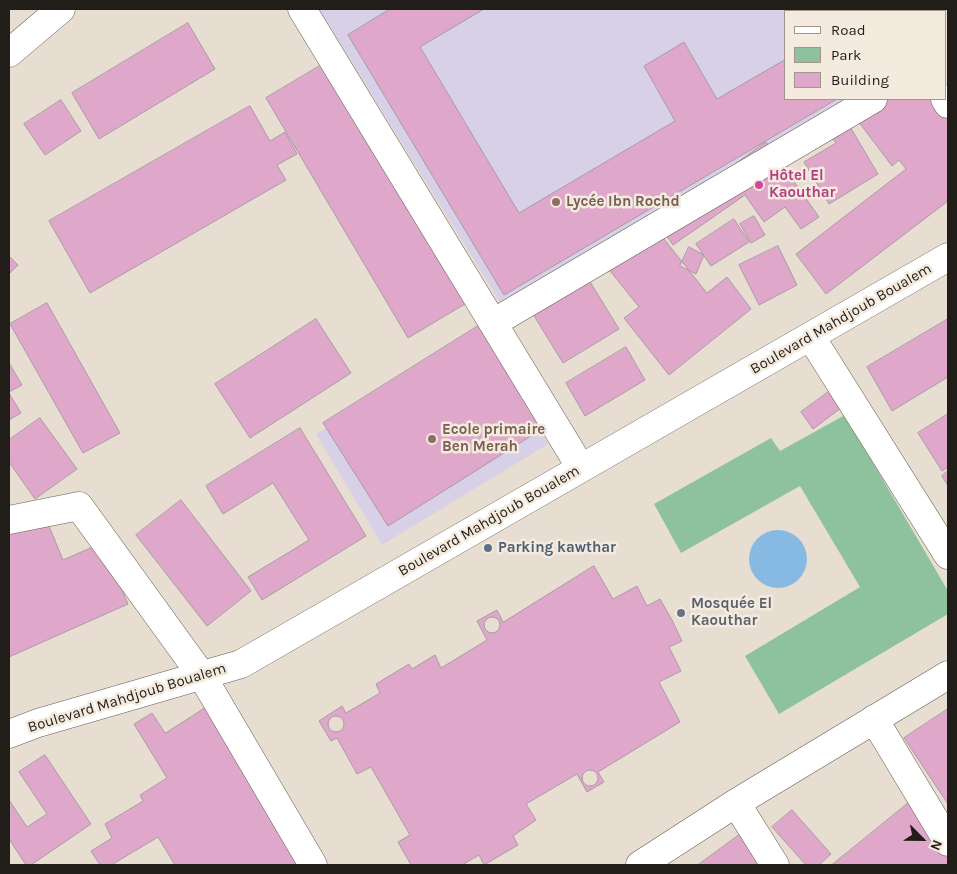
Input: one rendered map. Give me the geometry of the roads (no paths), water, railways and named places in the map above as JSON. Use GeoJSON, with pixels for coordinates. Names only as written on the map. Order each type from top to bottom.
{"type":"FeatureCollection","features":[{"type":"Feature","properties":{"kind":"street"},"geometry":{"type":"LineString","coordinates":[[9,53],[62,9]]}},
{"type":"Feature","properties":{"kind":"street"},"geometry":{"type":"LineString","coordinates":[[302,9],[581,468]]}},
{"type":"Feature","properties":{"kind":"street"},"geometry":{"type":"LineString","coordinates":[[493,323],[871,100]]}},
{"type":"Feature","properties":{"kind":"street","name":"Boulevard Mahdjoub Boualem"},"geometry":{"type":"LineString","coordinates":[[9,734],[38,723],[241,664],[948,257]]}},
{"type":"Feature","properties":{"kind":"street"},"geometry":{"type":"LineString","coordinates":[[811,337],[948,555]]}},
{"type":"Feature","properties":{"kind":"street"},"geometry":{"type":"LineString","coordinates":[[9,520],[79,506],[202,676],[313,865]]}},
{"type":"Feature","properties":{"kind":"street"},"geometry":{"type":"LineString","coordinates":[[640,865],[736,803],[948,675]]}},
{"type":"Feature","properties":{"kind":"street"},"geometry":{"type":"LineString","coordinates":[[874,719],[948,842]]}},
{"type":"Feature","properties":{"kind":"street"},"geometry":{"type":"LineString","coordinates":[[736,803],[775,865]]}},
{"type":"Feature","properties":{"kind":"water"},"geometry":{"type":"Polygon","coordinates":[[[772,530],[784,530],[799,538],[807,553],[807,565],[799,580],[784,588],[772,588],[757,580],[749,565],[749,553],[757,538],[772,530]]]}},
{"type":"Feature","properties":{"kind":"place","name":"Hôtel El Kaouthar"},"geometry":{"type":"Point","coordinates":[759,185]}},
{"type":"Feature","properties":{"kind":"place","name":"Lycée Ibn Rochd"},"geometry":{"type":"Point","coordinates":[556,202]}},
{"type":"Feature","properties":{"kind":"place","name":"Ecole primaire Ben Merah"},"geometry":{"type":"Point","coordinates":[432,439]}},
{"type":"Feature","properties":{"kind":"place","name":"Parking kawthar"},"geometry":{"type":"Point","coordinates":[488,548]}},
{"type":"Feature","properties":{"kind":"place","name":"Mosquée El Kaouthar"},"geometry":{"type":"Point","coordinates":[681,613]}}]}
